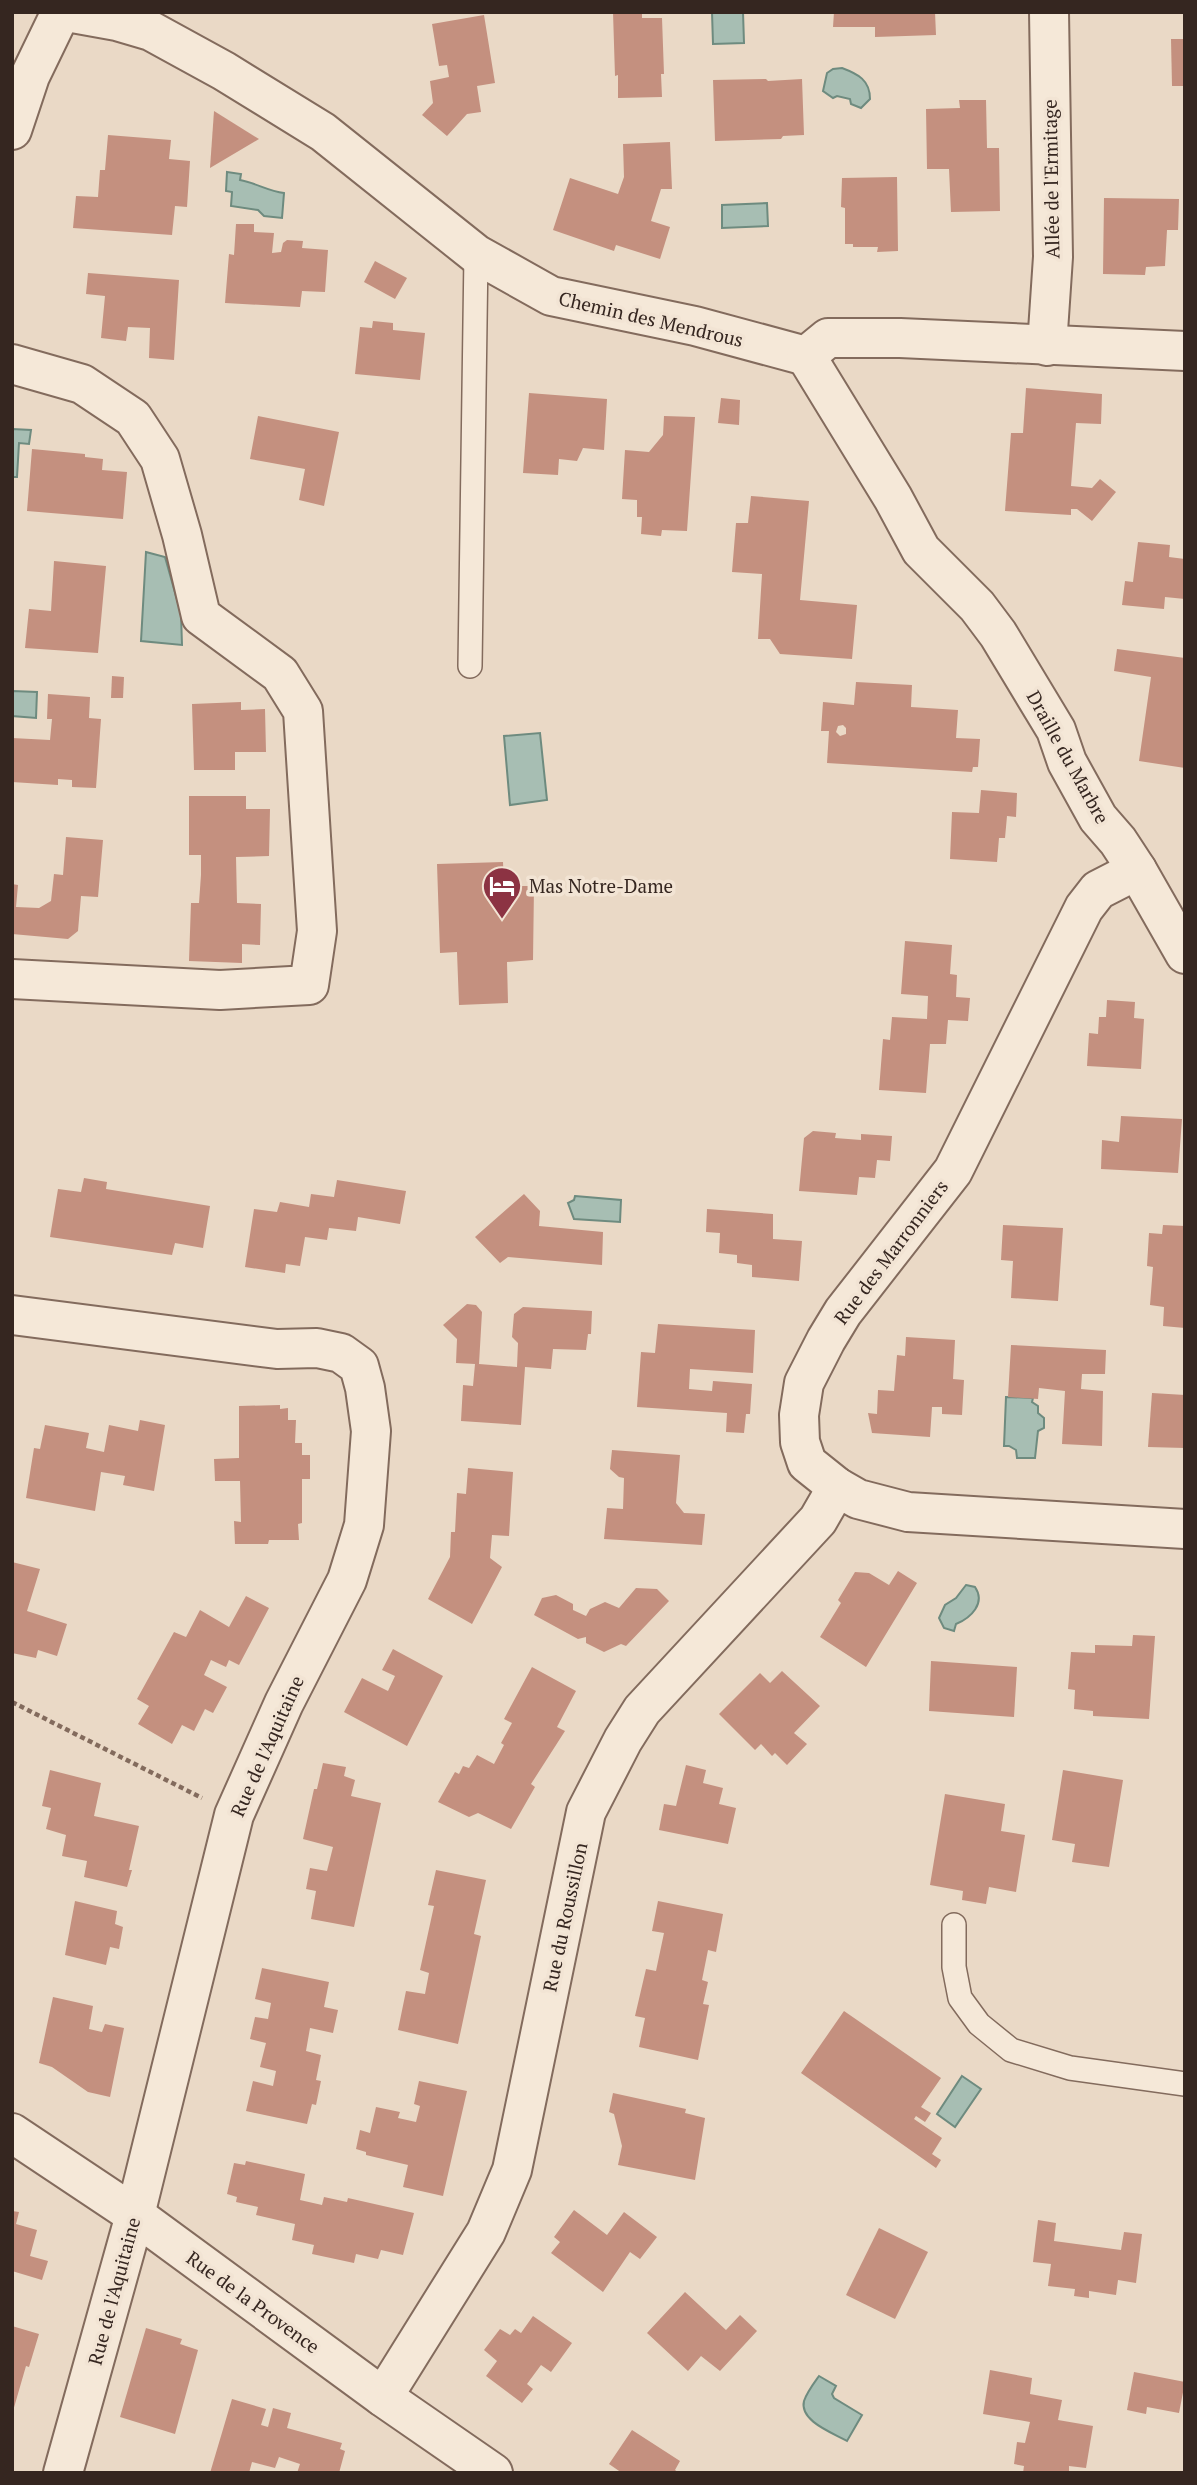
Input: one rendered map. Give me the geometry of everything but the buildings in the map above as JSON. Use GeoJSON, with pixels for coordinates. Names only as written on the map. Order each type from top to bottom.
{"type":"FeatureCollection","features":[{"type":"Feature","properties":{"kind":"street"},"geometry":{"type":"LineString","coordinates":[[15,109],[61,12]]}},
{"type":"Feature","properties":{"kind":"street","name":"Chemin des Mendrous"},"geometry":{"type":"LineString","coordinates":[[68,12],[117,21],[151,31],[224,71],[323,132],[475,254],[551,296],[695,326],[806,356]]}},
{"type":"Feature","properties":{"kind":"street","name":"Allée de l'Ermitage"},"geometry":{"type":"LineString","coordinates":[[1047,346],[1053,257],[1049,12]]}},
{"type":"Feature","properties":{"kind":"street"},"geometry":{"type":"LineString","coordinates":[[806,356],[828,338],[900,338],[1185,351]]}},
{"type":"Feature","properties":{"kind":"street","name":"Draille du Marbre"},"geometry":{"type":"LineString","coordinates":[[806,356],[893,498],[921,550],[977,606],[998,634],[1056,730],[1067,762],[1098,818],[1118,841],[1137,870],[1185,954]]}},
{"type":"Feature","properties":{"kind":"street"},"geometry":{"type":"LineString","coordinates":[[12,364],[82,384],[133,418],[160,459],[201,616],[280,674],[303,711],[317,931],[309,985],[220,989],[12,978]]}},
{"type":"Feature","properties":{"kind":"street","name":"Rue des Marronniers"},"geometry":{"type":"LineString","coordinates":[[1137,870],[1098,890],[1084,908],[953,1171],[843,1312],[804,1383],[799,1415],[800,1442],[807,1463],[837,1487],[858,1499],[908,1512],[1185,1529]]}},
{"type":"Feature","properties":{"kind":"street","name":"Rue de l'Aquitaine"},"geometry":{"type":"LineString","coordinates":[[12,1315],[276,1349],[317,1349],[341,1353],[359,1366],[371,1431],[364,1525],[347,1580],[284,1703],[234,1815],[135,2215],[63,2473]]}},
{"type":"Feature","properties":{"kind":"street","name":"Rue du Roussillon"},"geometry":{"type":"LineString","coordinates":[[383,2397],[486,2232],[512,2170],[586,1812],[604,1775],[642,1710],[818,1520],[837,1487]]}},
{"type":"Feature","properties":{"kind":"street","name":"Rue de la Provence"},"geometry":{"type":"LineString","coordinates":[[12,2133],[135,2215],[383,2397],[493,2473]]}},
{"type":"Feature","properties":{"kind":"lane"},"geometry":{"type":"LineString","coordinates":[[470,666],[475,254]]}},
{"type":"Feature","properties":{"kind":"lane"},"geometry":{"type":"LineString","coordinates":[[954,1925],[954,1967],[960,1998],[979,2024],[1012,2050],[1070,2068],[1185,2084]]}},
{"type":"Feature","properties":{"kind":"path"},"geometry":{"type":"LineString","coordinates":[[12,1702],[164,1777],[234,1815]]}},
{"type":"Feature","properties":{"kind":"shaded area"},"geometry":{"type":"Polygon","coordinates":[[[712,12],[743,12],[744,43],[713,44],[712,12]]]}},
{"type":"Feature","properties":{"kind":"shaded area"},"geometry":{"type":"Polygon","coordinates":[[[842,68],[858,75],[868,87],[870,99],[861,108],[851,104],[850,99],[837,96],[833,98],[823,91],[827,73],[842,68]]]}},
{"type":"Feature","properties":{"kind":"shaded area"},"geometry":{"type":"Polygon","coordinates":[[[227,172],[241,174],[240,180],[284,193],[282,218],[264,216],[258,210],[231,206],[232,192],[226,191],[227,172]]]}},
{"type":"Feature","properties":{"kind":"shaded area"},"geometry":{"type":"Polygon","coordinates":[[[767,203],[768,226],[722,228],[722,205],[767,203]]]}},
{"type":"Feature","properties":{"kind":"shaded area"},"geometry":{"type":"Polygon","coordinates":[[[12,429],[31,430],[29,444],[19,443],[17,477],[12,477],[12,429]]]}},
{"type":"Feature","properties":{"kind":"shaded area"},"geometry":{"type":"Polygon","coordinates":[[[146,552],[165,557],[181,614],[182,645],[141,641],[146,552]]]}},
{"type":"Feature","properties":{"kind":"shaded area"},"geometry":{"type":"Polygon","coordinates":[[[12,691],[37,692],[36,718],[12,716],[12,691]]]}},
{"type":"Feature","properties":{"kind":"shaded area"},"geometry":{"type":"Polygon","coordinates":[[[540,733],[547,800],[510,805],[504,736],[540,733]]]}},
{"type":"Feature","properties":{"kind":"shaded area"},"geometry":{"type":"Polygon","coordinates":[[[575,1196],[621,1200],[620,1222],[574,1219],[568,1203],[574,1200],[575,1196]]]}},
{"type":"Feature","properties":{"kind":"shaded area"},"geometry":{"type":"Polygon","coordinates":[[[1006,1397],[1033,1398],[1032,1402],[1038,1406],[1038,1413],[1044,1418],[1044,1428],[1038,1431],[1035,1458],[1017,1458],[1016,1450],[1004,1446],[1006,1397]]]}},
{"type":"Feature","properties":{"kind":"shaded area"},"geometry":{"type":"Polygon","coordinates":[[[966,1585],[975,1587],[978,1604],[967,1618],[956,1624],[954,1631],[944,1628],[939,1618],[945,1605],[956,1598],[966,1585]]]}},
{"type":"Feature","properties":{"kind":"shaded area"},"geometry":{"type":"Polygon","coordinates":[[[962,2076],[981,2089],[955,2127],[937,2114],[962,2076]]]}},
{"type":"Feature","properties":{"kind":"shaded area"},"geometry":{"type":"Polygon","coordinates":[[[819,2376],[836,2386],[832,2394],[834,2398],[862,2415],[847,2441],[818,2426],[807,2415],[804,2401],[819,2376]]]}},
{"type":"Feature","properties":{"kind":"place","name":"Mas Notre-Dame"},"geometry":{"type":"Point","coordinates":[502,920]}}]}
